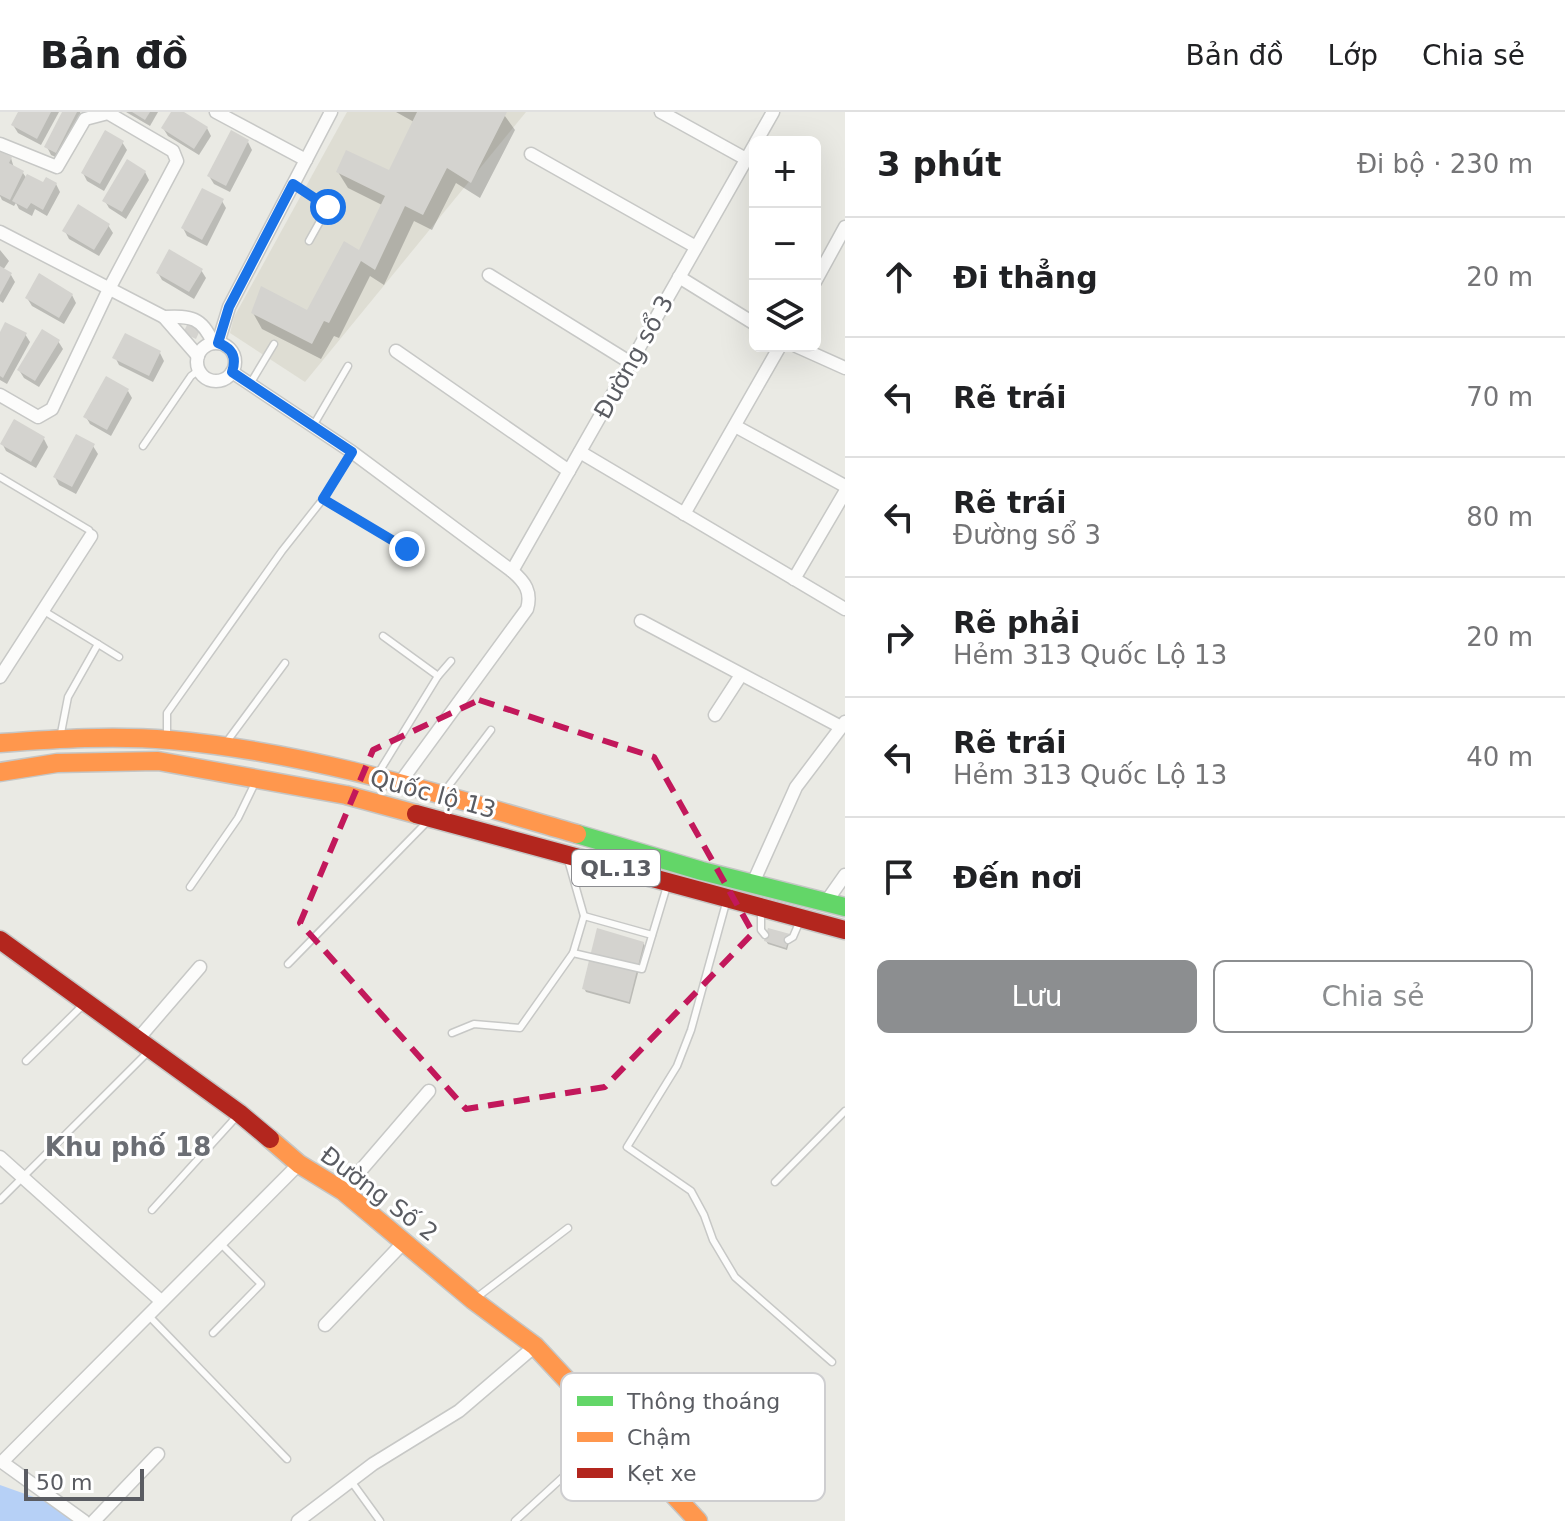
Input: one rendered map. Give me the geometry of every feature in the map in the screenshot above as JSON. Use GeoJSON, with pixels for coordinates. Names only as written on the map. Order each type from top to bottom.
{"type":"FeatureCollection","features":[{"type":"Feature","properties":{"kind":"main road","name":"Quốc lộ 13"},"geometry":{"type":"LineString","coordinates":[[0,740],[167,740],[223,746],[377,775],[845,907]]}},
{"type":"Feature","properties":{"kind":"main road","name":"Quốc lộ 13"},"geometry":{"type":"LineString","coordinates":[[0,772],[57,763],[158,761],[258,778],[386,805],[845,930]]}},
{"type":"Feature","properties":{"kind":"main road","name":"Đường Số 2"},"geometry":{"type":"LineString","coordinates":[[0,940],[239,1113],[299,1164],[343,1191],[473,1300],[535,1346],[561,1374]]}},
{"type":"Feature","properties":{"kind":"main road","name":"Đường Số 2"},"geometry":{"type":"LineString","coordinates":[[680,1501],[698,1521]]}},
{"type":"Feature","properties":{"kind":"street"},"geometry":{"type":"LineString","coordinates":[[216,112],[306,160]]}},
{"type":"Feature","properties":{"kind":"street"},"geometry":{"type":"LineString","coordinates":[[215,343],[229,307],[331,112]]}},
{"type":"Feature","properties":{"kind":"street"},"geometry":{"type":"LineString","coordinates":[[661,112],[746,159]]}},
{"type":"Feature","properties":{"kind":"street","name":"Đường sổ 3"},"geometry":{"type":"LineString","coordinates":[[759,136],[773,112]]}},
{"type":"Feature","properties":{"kind":"street"},"geometry":{"type":"LineString","coordinates":[[0,144],[57,167],[85,119],[108,113],[173,151],[177,161],[109,289],[52,409],[38,417],[0,395]]}},
{"type":"Feature","properties":{"kind":"street"},"geometry":{"type":"LineString","coordinates":[[531,154],[696,247]]}},
{"type":"Feature","properties":{"kind":"street","name":"Đường sổ 3"},"geometry":{"type":"LineString","coordinates":[[512,571],[749,154]]}},
{"type":"Feature","properties":{"kind":"street"},"geometry":{"type":"LineString","coordinates":[[816,280],[845,227]]}},
{"type":"Feature","properties":{"kind":"street"},"geometry":{"type":"LineString","coordinates":[[0,232],[164,317],[204,376],[219,381],[232,372],[235,363],[227,346],[215,343],[206,346],[198,363]]}},
{"type":"Feature","properties":{"kind":"street"},"geometry":{"type":"LineString","coordinates":[[489,275],[631,363]]}},
{"type":"Feature","properties":{"kind":"street"},"geometry":{"type":"LineString","coordinates":[[679,277],[749,320]]}},
{"type":"Feature","properties":{"kind":"street"},"geometry":{"type":"LineString","coordinates":[[164,317],[180,316],[197,320],[206,327],[215,343]]}},
{"type":"Feature","properties":{"kind":"street"},"geometry":{"type":"LineString","coordinates":[[396,351],[569,471]]}},
{"type":"Feature","properties":{"kind":"street"},"geometry":{"type":"LineString","coordinates":[[684,514],[777,352]]}},
{"type":"Feature","properties":{"kind":"street"},"geometry":{"type":"LineString","coordinates":[[809,352],[845,368]]}},
{"type":"Feature","properties":{"kind":"street"},"geometry":{"type":"LineString","coordinates":[[232,372],[352,452],[512,571],[526,585],[527,609],[386,805]]}},
{"type":"Feature","properties":{"kind":"street"},"geometry":{"type":"LineString","coordinates":[[735,426],[845,489],[794,579]]}},
{"type":"Feature","properties":{"kind":"street"},"geometry":{"type":"LineString","coordinates":[[580,452],[845,609]]}},
{"type":"Feature","properties":{"kind":"street"},"geometry":{"type":"LineString","coordinates":[[0,677],[91,536]]}},
{"type":"Feature","properties":{"kind":"street"},"geometry":{"type":"LineString","coordinates":[[641,621],[741,675],[843,724],[796,787],[753,883]]}},
{"type":"Feature","properties":{"kind":"street"},"geometry":{"type":"LineString","coordinates":[[715,715],[741,675]]}},
{"type":"Feature","properties":{"kind":"street"},"geometry":{"type":"LineString","coordinates":[[826,902],[845,875]]}},
{"type":"Feature","properties":{"kind":"street"},"geometry":{"type":"LineString","coordinates":[[145,1044],[200,967]]}},
{"type":"Feature","properties":{"kind":"street"},"geometry":{"type":"LineString","coordinates":[[343,1191],[429,1091]]}},
{"type":"Feature","properties":{"kind":"street"},"geometry":{"type":"LineString","coordinates":[[0,1157],[161,1301]]}},
{"type":"Feature","properties":{"kind":"street"},"geometry":{"type":"LineString","coordinates":[[84,1521],[2,1462],[299,1164]]}},
{"type":"Feature","properties":{"kind":"street"},"geometry":{"type":"LineString","coordinates":[[325,1325],[405,1241]]}},
{"type":"Feature","properties":{"kind":"street"},"geometry":{"type":"LineString","coordinates":[[298,1521],[373,1464],[459,1411],[535,1346]]}},
{"type":"Feature","properties":{"kind":"street"},"geometry":{"type":"LineString","coordinates":[[94,1521],[158,1454]]}},
{"type":"Feature","properties":{"kind":"lane"},"geometry":{"type":"LineString","coordinates":[[293,184],[328,207],[309,241]]}},
{"type":"Feature","properties":{"kind":"lane"},"geometry":{"type":"LineString","coordinates":[[250,384],[274,344]]}},
{"type":"Feature","properties":{"kind":"lane"},"geometry":{"type":"LineString","coordinates":[[143,446],[198,363]]}},
{"type":"Feature","properties":{"kind":"lane"},"geometry":{"type":"LineString","coordinates":[[313,426],[348,366]]}},
{"type":"Feature","properties":{"kind":"lane"},"geometry":{"type":"LineString","coordinates":[[167,740],[167,713],[282,551],[323,499],[352,452]]}},
{"type":"Feature","properties":{"kind":"lane"},"geometry":{"type":"LineString","coordinates":[[0,477],[89,530],[91,536]]}},
{"type":"Feature","properties":{"kind":"lane"},"geometry":{"type":"LineString","coordinates":[[323,499],[407,549]]}},
{"type":"Feature","properties":{"kind":"lane"},"geometry":{"type":"LineString","coordinates":[[44,611],[119,657]]}},
{"type":"Feature","properties":{"kind":"lane"},"geometry":{"type":"LineString","coordinates":[[383,636],[438,676]]}},
{"type":"Feature","properties":{"kind":"lane"},"geometry":{"type":"LineString","coordinates":[[61,741],[63,713],[68,697],[98,644]]}},
{"type":"Feature","properties":{"kind":"lane"},"geometry":{"type":"LineString","coordinates":[[377,775],[438,676],[451,661]]}},
{"type":"Feature","properties":{"kind":"lane"},"geometry":{"type":"LineString","coordinates":[[223,746],[285,663]]}},
{"type":"Feature","properties":{"kind":"lane"},"geometry":{"type":"LineString","coordinates":[[442,794],[491,730]]}},
{"type":"Feature","properties":{"kind":"lane"},"geometry":{"type":"LineString","coordinates":[[190,887],[238,818],[258,778]]}},
{"type":"Feature","properties":{"kind":"lane"},"geometry":{"type":"LineString","coordinates":[[288,964],[431,819]]}},
{"type":"Feature","properties":{"kind":"lane"},"geometry":{"type":"LineString","coordinates":[[452,1033],[474,1024],[520,1028],[573,953],[584,916],[566,855]]}},
{"type":"Feature","properties":{"kind":"lane"},"geometry":{"type":"LineString","coordinates":[[573,953],[642,969],[669,882]]}},
{"type":"Feature","properties":{"kind":"lane"},"geometry":{"type":"LineString","coordinates":[[726,899],[691,1030],[677,1066],[627,1147],[691,1191],[713,1240],[735,1277],[832,1362]]}},
{"type":"Feature","properties":{"kind":"lane"},"geometry":{"type":"LineString","coordinates":[[761,909],[761,930],[765,935]]}},
{"type":"Feature","properties":{"kind":"lane"},"geometry":{"type":"LineString","coordinates":[[584,916],[652,935]]}},
{"type":"Feature","properties":{"kind":"lane"},"geometry":{"type":"LineString","coordinates":[[788,940],[793,937],[801,919]]}},
{"type":"Feature","properties":{"kind":"lane"},"geometry":{"type":"LineString","coordinates":[[26,1061],[87,1002]]}},
{"type":"Feature","properties":{"kind":"lane"},"geometry":{"type":"LineString","coordinates":[[0,1200],[145,1044]]}},
{"type":"Feature","properties":{"kind":"lane"},"geometry":{"type":"LineString","coordinates":[[775,1182],[845,1111]]}},
{"type":"Feature","properties":{"kind":"lane"},"geometry":{"type":"LineString","coordinates":[[152,1210],[239,1113]]}},
{"type":"Feature","properties":{"kind":"lane"},"geometry":{"type":"LineString","coordinates":[[473,1300],[568,1228]]}},
{"type":"Feature","properties":{"kind":"lane"},"geometry":{"type":"LineString","coordinates":[[213,1333],[261,1284],[220,1243]]}},
{"type":"Feature","properties":{"kind":"lane"},"geometry":{"type":"LineString","coordinates":[[148,1315],[287,1459]]}},
{"type":"Feature","properties":{"kind":"lane"},"geometry":{"type":"LineString","coordinates":[[515,1521],[561,1479]]}},
{"type":"Feature","properties":{"kind":"lane"},"geometry":{"type":"LineString","coordinates":[[351,1481],[380,1521]]}},
{"type":"Feature","properties":{"kind":"highlighted area"},"geometry":{"type":"Polygon","coordinates":[[[479,700],[654,757],[753,933],[605,1087],[466,1109],[300,923],[373,750],[479,700]]]}},
{"type":"Feature","properties":{"kind":"shaded area"},"geometry":{"type":"Polygon","coordinates":[[[347,112],[526,112],[305,382],[230,333],[234,317],[347,112]]]}},
{"type":"Feature","properties":{"kind":"water"},"geometry":{"type":"Polygon","coordinates":[[[0,1485],[42,1500],[77,1521],[0,1521],[0,1485]]]}},
{"type":"Feature","properties":{"kind":"building"},"geometry":{"type":"Polygon","coordinates":[[[18,112],[51,112],[37,139],[11,125],[18,112]]]}},
{"type":"Feature","properties":{"kind":"building"},"geometry":{"type":"Polygon","coordinates":[[[62,112],[77,112],[56,153],[44,147],[62,112]]]}},
{"type":"Feature","properties":{"kind":"building"},"geometry":{"type":"Polygon","coordinates":[[[132,112],[150,112],[145,120],[132,112]]]}},
{"type":"Feature","properties":{"kind":"building"},"geometry":{"type":"Polygon","coordinates":[[[171,112],[184,112],[208,127],[194,149],[161,128],[171,112]]]}},
{"type":"Feature","properties":{"kind":"building"},"geometry":{"type":"Polygon","coordinates":[[[417,112],[507,112],[471,183],[447,168],[423,215],[405,206],[375,270],[361,261],[329,323],[324,321],[312,344],[251,313],[261,286],[307,310],[344,241],[359,250],[385,196],[336,172],[346,150],[389,170],[417,112]]]}},
{"type":"Feature","properties":{"kind":"building"},"geometry":{"type":"Polygon","coordinates":[[[105,130],[124,141],[100,184],[81,173],[105,130]]]}},
{"type":"Feature","properties":{"kind":"building"},"geometry":{"type":"Polygon","coordinates":[[[231,130],[249,140],[226,186],[207,176],[231,130]]]}},
{"type":"Feature","properties":{"kind":"building"},"geometry":{"type":"Polygon","coordinates":[[[0,151],[12,157],[9,163],[24,171],[10,200],[0,195],[0,151]]]}},
{"type":"Feature","properties":{"kind":"building"},"geometry":{"type":"Polygon","coordinates":[[[127,159],[146,171],[122,212],[102,201],[127,159]]]}},
{"type":"Feature","properties":{"kind":"building"},"geometry":{"type":"Polygon","coordinates":[[[27,174],[43,182],[46,177],[57,183],[43,210],[31,203],[27,209],[12,201],[27,174]]]}},
{"type":"Feature","properties":{"kind":"building"},"geometry":{"type":"Polygon","coordinates":[[[202,188],[224,199],[202,240],[181,228],[202,188]]]}},
{"type":"Feature","properties":{"kind":"building"},"geometry":{"type":"Polygon","coordinates":[[[78,204],[110,224],[94,250],[62,231],[78,204]]]}},
{"type":"Feature","properties":{"kind":"building"},"geometry":{"type":"Polygon","coordinates":[[[169,249],[203,269],[189,292],[156,273],[169,249]]]}},
{"type":"Feature","properties":{"kind":"building"},"geometry":{"type":"Polygon","coordinates":[[[0,266],[12,273],[0,295],[0,266]]]}},
{"type":"Feature","properties":{"kind":"building"},"geometry":{"type":"Polygon","coordinates":[[[39,273],[73,294],[59,318],[25,298],[39,273]]]}},
{"type":"Feature","properties":{"kind":"building"},"geometry":{"type":"Polygon","coordinates":[[[5,322],[27,333],[3,378],[0,376],[0,332],[5,322]]]}},
{"type":"Feature","properties":{"kind":"building"},"geometry":{"type":"Polygon","coordinates":[[[188,323],[201,328],[196,339],[183,333],[188,323]]]}},
{"type":"Feature","properties":{"kind":"building"},"geometry":{"type":"Polygon","coordinates":[[[42,329],[60,340],[35,381],[17,370],[42,329]]]}},
{"type":"Feature","properties":{"kind":"building"},"geometry":{"type":"Polygon","coordinates":[[[125,333],[161,351],[149,376],[112,358],[125,333]]]}},
{"type":"Feature","properties":{"kind":"building"},"geometry":{"type":"Polygon","coordinates":[[[106,376],[129,389],[107,430],[83,417],[106,376]]]}},
{"type":"Feature","properties":{"kind":"building"},"geometry":{"type":"Polygon","coordinates":[[[14,419],[45,437],[31,462],[0,444],[14,419]]]}},
{"type":"Feature","properties":{"kind":"building"},"geometry":{"type":"Polygon","coordinates":[[[76,434],[95,444],[72,487],[53,477],[76,434]]]}},
{"type":"Feature","properties":{"kind":"building"},"geometry":{"type":"Polygon","coordinates":[[[597,928],[644,942],[629,1002],[582,989],[597,928]]]}},
{"type":"Feature","properties":{"kind":"building"},"geometry":{"type":"Polygon","coordinates":[[[768,928],[790,934],[786,948],[764,941],[768,928]]]}},
{"type":"Feature","properties":{"kind":"traffic: fast"},"geometry":{"type":"LineString","coordinates":[[577,834],[702,871],[845,907]]}},
{"type":"Feature","properties":{"kind":"traffic: slow"},"geometry":{"type":"LineString","coordinates":[[0,743],[127,738],[170,740],[273,754],[375,777],[577,834]]}},
{"type":"Feature","properties":{"kind":"traffic: slow"},"geometry":{"type":"LineString","coordinates":[[0,772],[57,763],[158,761],[346,795],[416,814]]}},
{"type":"Feature","properties":{"kind":"traffic: slow"},"geometry":{"type":"LineString","coordinates":[[270,1139],[299,1164],[343,1191],[473,1300],[535,1346],[561,1374]]}},
{"type":"Feature","properties":{"kind":"traffic: slow"},"geometry":{"type":"LineString","coordinates":[[679,1501],[698,1521]]}},
{"type":"Feature","properties":{"kind":"traffic: jam"},"geometry":{"type":"LineString","coordinates":[[416,814],[845,930]]}},
{"type":"Feature","properties":{"kind":"traffic: jam"},"geometry":{"type":"LineString","coordinates":[[0,940],[239,1113],[270,1139]]}},
{"type":"Feature","properties":{"kind":"district","name":"Khu phố 18"},"geometry":{"type":"Point","coordinates":[128,1147]}},
{"type":"Feature","properties":{"kind":"route"},"geometry":{"type":"LineString","coordinates":[[328,207],[293,184],[229,307],[218,343],[227,346],[233,354],[235,363],[232,372],[352,452],[323,499],[407,549]]}}]}
